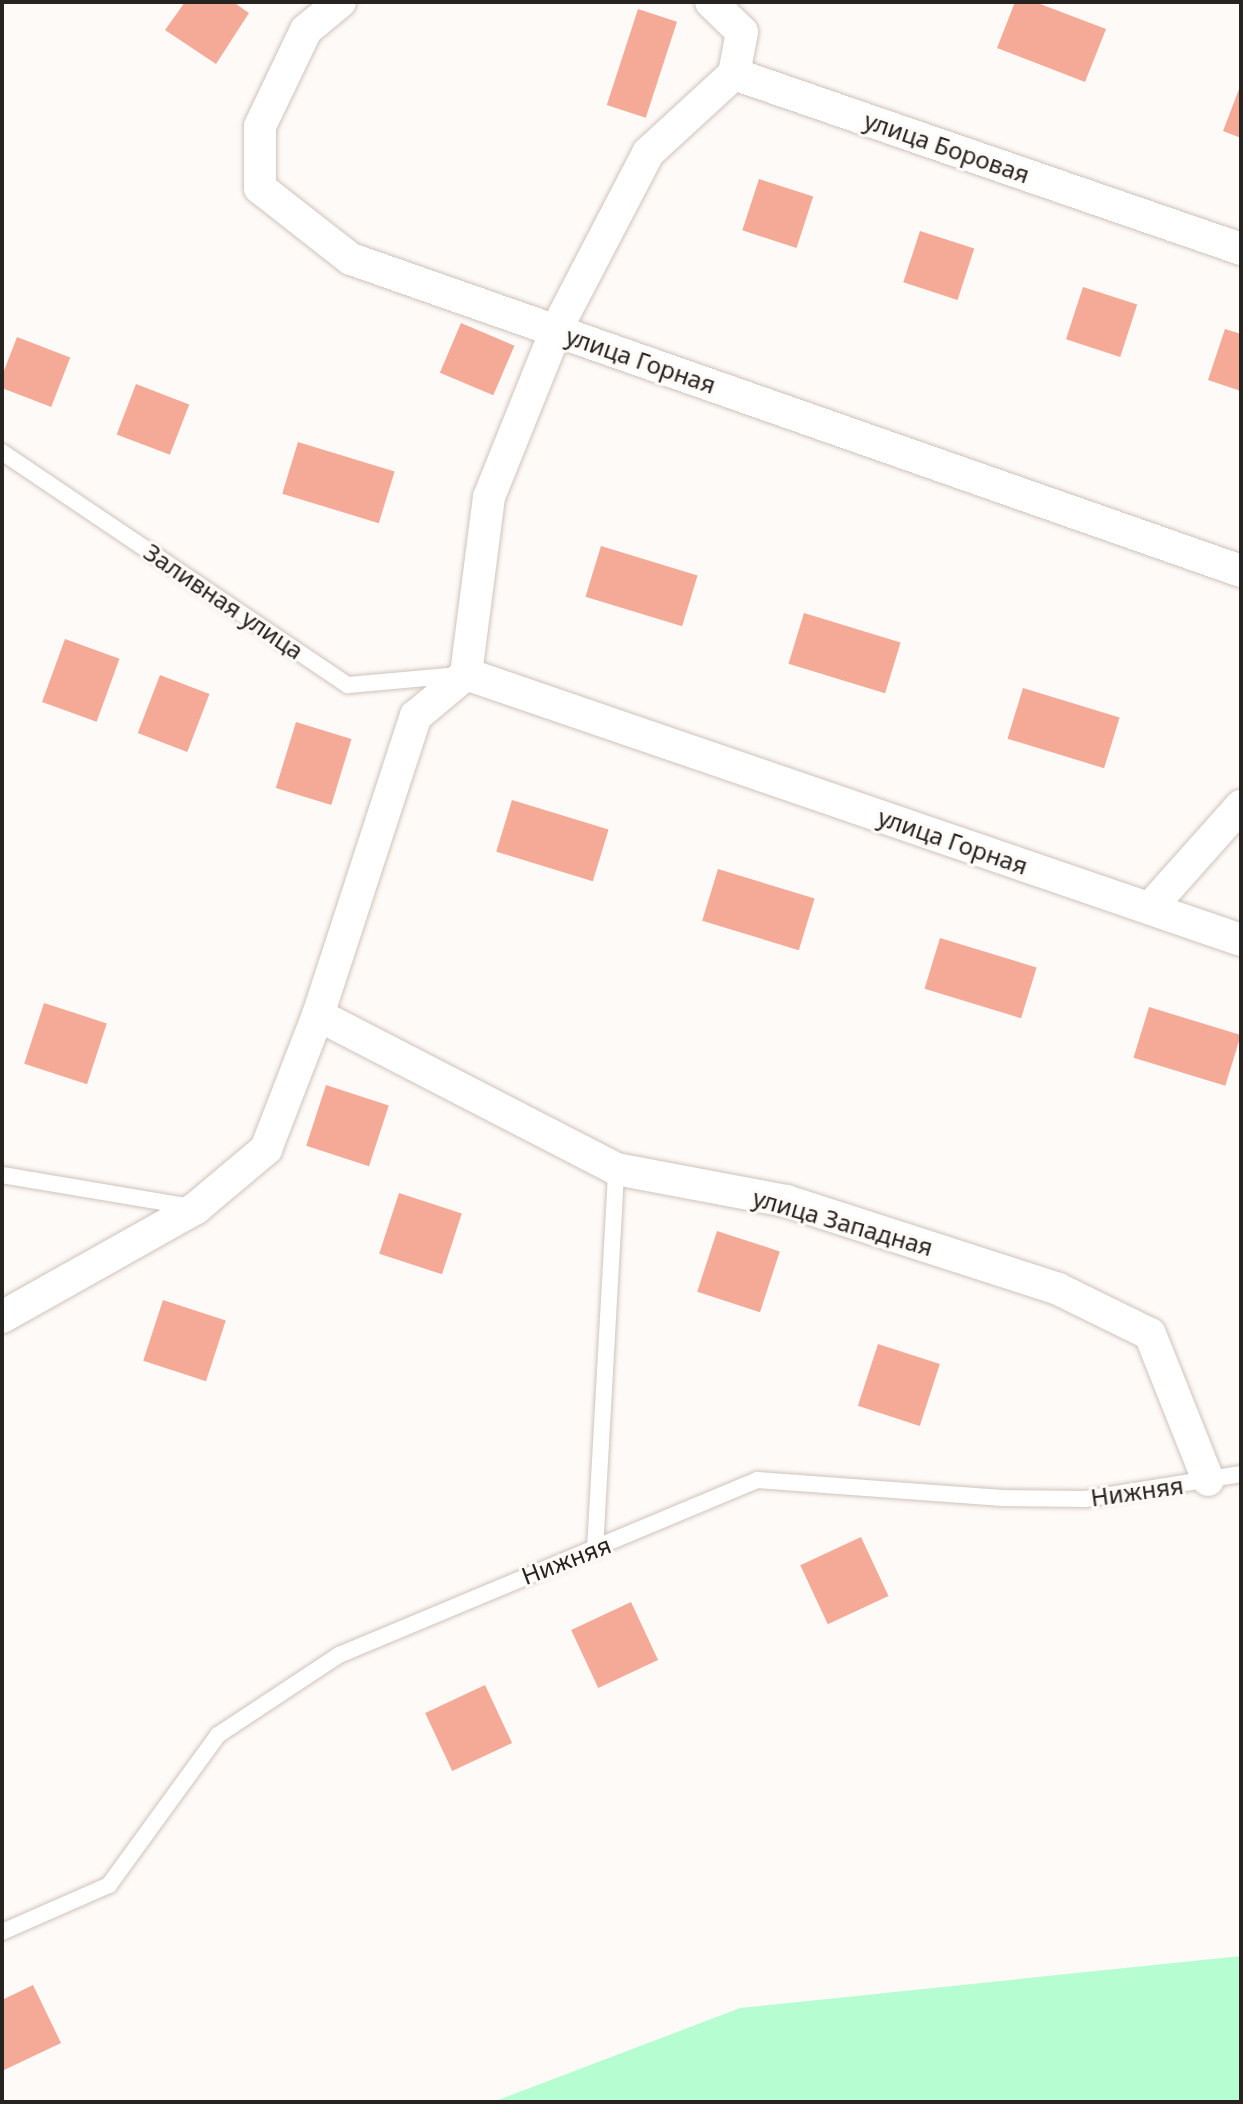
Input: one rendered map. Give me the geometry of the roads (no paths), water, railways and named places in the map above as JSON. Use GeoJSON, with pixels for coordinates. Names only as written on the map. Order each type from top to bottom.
{"type":"FeatureCollection","features":[{"type":"Feature","properties":{"kind":"street","name":"улица Горная"},"geometry":{"type":"LineString","coordinates":[[340,2],[306,30],[260,126],[260,188],[351,259],[1241,570]]}},
{"type":"Feature","properties":{"kind":"street"},"geometry":{"type":"LineString","coordinates":[[2,1317],[197,1208],[266,1149],[318,1015],[416,716],[466,674],[489,497],[556,330],[648,153],[734,74],[742,32],[711,2]]}},
{"type":"Feature","properties":{"kind":"street","name":"улица Боровая"},"geometry":{"type":"LineString","coordinates":[[734,74],[1241,249]]}},
{"type":"Feature","properties":{"kind":"street","name":"улица Горная"},"geometry":{"type":"LineString","coordinates":[[466,674],[1241,940]]}},
{"type":"Feature","properties":{"kind":"street"},"geometry":{"type":"LineString","coordinates":[[1150,908],[1241,806]]}},
{"type":"Feature","properties":{"kind":"street","name":"улица Западная"},"geometry":{"type":"LineString","coordinates":[[318,1015],[616,1169],[786,1201],[1058,1289],[1150,1334],[1208,1480]]}},
{"type":"Feature","properties":{"kind":"lane","name":"Заливная улица"},"geometry":{"type":"LineString","coordinates":[[2,452],[348,685],[466,674]]}},
{"type":"Feature","properties":{"kind":"lane"},"geometry":{"type":"LineString","coordinates":[[595,1550],[616,1169]]}},
{"type":"Feature","properties":{"kind":"lane"},"geometry":{"type":"LineString","coordinates":[[2,1175],[197,1208]]}},
{"type":"Feature","properties":{"kind":"lane","name":"Нижняя"},"geometry":{"type":"LineString","coordinates":[[2,1932],[109,1885],[218,1735],[339,1655],[481,1593],[595,1550],[757,1480],[1002,1498],[1085,1499],[1241,1474]]}}]}
